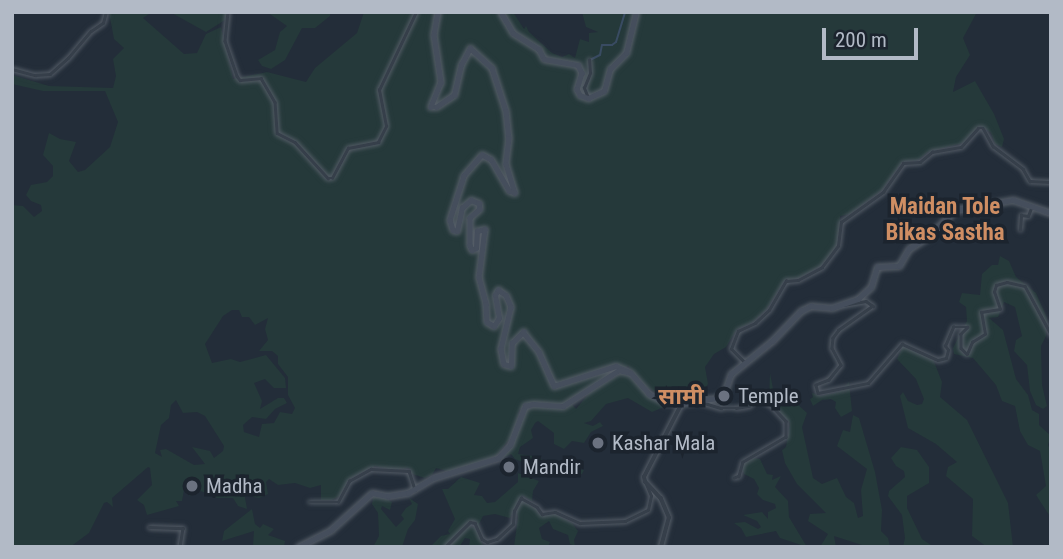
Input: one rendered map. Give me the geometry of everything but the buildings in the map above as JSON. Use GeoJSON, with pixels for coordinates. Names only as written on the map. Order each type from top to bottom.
{"type":"FeatureCollection","features":[{"type":"Feature","properties":{"kind":"main road"},"geometry":{"type":"LineString","coordinates":[[438,12],[434,35],[441,82],[431,107],[454,95],[461,65],[470,48],[492,68],[506,111],[509,138],[506,164],[515,193],[509,191],[491,160],[482,155],[464,176],[450,220],[453,230],[457,231],[462,208],[471,200],[479,203],[480,209],[470,218],[470,246],[475,250],[477,231],[485,229],[479,277],[486,304],[486,322],[494,326],[499,318],[495,295],[498,289],[506,295],[511,307],[501,349],[505,363],[511,366],[512,343],[523,332],[539,352],[554,386],[616,366],[628,371],[654,397],[682,403],[722,396],[729,377],[772,341],[801,311],[811,306],[842,305],[867,291],[877,267],[899,266],[909,249],[929,236],[955,210],[1013,200],[1051,213]]}},
{"type":"Feature","properties":{"kind":"main road"},"geometry":{"type":"LineString","coordinates":[[501,12],[513,33],[539,49],[544,59],[580,67],[582,73],[577,86],[580,95],[588,98],[604,91],[610,69],[626,54],[636,12]]}},
{"type":"Feature","properties":{"kind":"main road"},"geometry":{"type":"LineString","coordinates":[[298,547],[331,530],[372,493],[388,496],[415,490],[433,478],[503,455],[516,432],[524,406],[563,406],[619,370],[628,371]]}},
{"type":"Feature","properties":{"kind":"street"},"geometry":{"type":"LineString","coordinates":[[12,69],[36,75],[50,74],[68,58],[90,31],[103,23],[106,12]]}},
{"type":"Feature","properties":{"kind":"street"},"geometry":{"type":"LineString","coordinates":[[228,12],[225,41],[237,76],[240,80],[261,78],[275,102],[277,133],[295,142],[328,178],[348,148],[378,142],[386,126],[379,90],[416,12]]}},
{"type":"Feature","properties":{"kind":"street"},"geometry":{"type":"LineString","coordinates":[[588,98],[584,88],[590,73],[589,60]]}},
{"type":"Feature","properties":{"kind":"street"},"geometry":{"type":"LineString","coordinates":[[744,362],[732,349],[738,331],[755,323],[769,310],[786,281],[798,280],[822,267],[838,246],[841,222],[884,192],[903,163],[920,162],[932,152],[961,147],[978,128],[983,128],[993,146],[1023,169],[1030,181],[1051,182]]}},
{"type":"Feature","properties":{"kind":"street"},"geometry":{"type":"LineString","coordinates":[[1020,230],[1021,215],[1028,216],[1032,205]]}},
{"type":"Feature","properties":{"kind":"street"},"geometry":{"type":"LineString","coordinates":[[842,305],[866,301],[873,306],[839,330],[832,339],[832,348],[841,365],[830,380],[816,384],[818,393],[868,383],[902,344],[937,360],[946,358],[948,350],[945,346],[953,327],[968,327],[961,334],[961,348],[967,354],[972,342],[985,334],[981,313],[1000,309],[994,292],[996,285],[1007,282],[1025,286],[1051,334]]}},
{"type":"Feature","properties":{"kind":"street"},"geometry":{"type":"LineString","coordinates":[[694,401],[725,409],[749,406],[757,397],[771,405],[786,421],[786,437],[743,462],[738,476],[734,478]]}},
{"type":"Feature","properties":{"kind":"street"},"geometry":{"type":"LineString","coordinates":[[445,547],[470,522],[475,523],[482,539],[487,542],[497,540],[513,524],[514,511],[522,498],[537,507],[542,514],[555,512],[580,523],[625,522],[648,510],[651,496],[645,482],[662,438],[682,403]]}},
{"type":"Feature","properties":{"kind":"street"},"geometry":{"type":"LineString","coordinates":[[309,502],[338,502],[349,481],[371,469],[409,471],[415,490]]}},
{"type":"Feature","properties":{"kind":"street"},"geometry":{"type":"LineString","coordinates":[[645,482],[661,499],[669,518],[662,547]]}},
{"type":"Feature","properties":{"kind":"street"},"geometry":{"type":"LineString","coordinates":[[149,527],[183,528],[180,547]]}},
{"type":"Feature","properties":{"kind":"green space"},"geometry":{"type":"Polygon","coordinates":[[[109,12],[152,12],[143,18],[184,54],[197,53],[206,34],[221,27],[233,79],[267,72],[306,82],[315,68],[357,33],[364,12],[513,12],[524,29],[526,26],[552,53],[562,57],[569,54],[575,58],[580,39],[589,42],[589,33],[598,32],[586,27],[582,12],[977,12],[963,38],[970,55],[956,77],[953,92],[975,81],[994,114],[1004,139],[1002,147],[995,144],[991,133],[981,126],[963,143],[928,152],[918,160],[902,162],[882,190],[850,214],[840,216],[840,234],[836,249],[821,266],[799,278],[784,281],[766,310],[753,322],[737,329],[726,347],[714,354],[705,367],[708,384],[701,394],[665,398],[645,386],[628,366],[569,401],[576,409],[591,391],[624,372],[648,394],[671,404],[652,412],[628,398],[606,404],[591,421],[584,423],[593,426],[600,422],[603,426],[591,432],[584,443],[572,441],[564,449],[554,444],[554,433],[538,421],[535,423],[531,430],[533,438],[520,447],[518,454],[540,457],[544,464],[553,467],[584,470],[582,474],[569,477],[549,473],[515,459],[511,454],[474,471],[505,454],[519,429],[525,410],[537,406],[534,402],[519,410],[515,432],[496,456],[451,472],[436,468],[432,475],[425,478],[412,474],[409,468],[393,470],[375,466],[349,479],[340,496],[332,500],[321,500],[321,485],[310,488],[295,483],[278,485],[269,479],[266,482],[268,494],[259,498],[253,497],[248,485],[243,486],[247,509],[238,506],[233,498],[217,498],[196,489],[190,496],[184,490],[182,501],[176,501],[179,506],[147,515],[144,505],[137,500],[152,485],[148,467],[112,498],[113,507],[107,502],[104,503],[89,533],[70,547],[12,547],[12,205],[23,206],[34,217],[42,211],[41,205],[31,201],[26,195],[31,185],[47,182],[53,176],[53,166],[43,155],[49,133],[60,139],[76,142],[69,161],[78,172],[85,170],[110,147],[118,122],[105,91],[43,91],[12,84],[12,75],[49,86],[113,88],[116,76],[113,59],[124,48],[114,39],[109,12]],[[232,310],[223,316],[205,344],[212,363],[231,359],[240,362],[266,355],[285,378],[286,388],[274,388],[265,379],[254,383],[262,401],[260,409],[278,398],[284,398],[287,403],[275,409],[266,419],[252,417],[243,425],[244,432],[259,437],[262,424],[274,423],[280,412],[292,414],[295,408],[288,395],[288,377],[278,364],[278,356],[272,351],[259,351],[268,340],[265,329],[268,318],[255,325],[249,317],[242,317],[239,310],[232,310]],[[176,400],[171,405],[169,418],[161,425],[155,453],[162,457],[160,450],[166,449],[194,465],[205,464],[192,447],[210,451],[214,458],[223,451],[224,446],[205,416],[197,412],[183,413],[176,400]]]}},
{"type":"Feature","properties":{"kind":"green space"},"geometry":{"type":"Polygon","coordinates":[[[170,12],[226,12],[225,20],[206,32],[170,12]]]}},
{"type":"Feature","properties":{"kind":"green space"},"geometry":{"type":"Polygon","coordinates":[[[267,12],[330,12],[330,16],[315,28],[302,28],[285,60],[271,69],[262,66],[258,60],[275,50],[280,32],[287,26],[267,12]]]}},
{"type":"Feature","properties":{"kind":"green space"},"geometry":{"type":"Polygon","coordinates":[[[1000,256],[1009,261],[1016,277],[1036,293],[1047,318],[1046,336],[1041,346],[1042,385],[1047,406],[1043,409],[1036,405],[1030,391],[1027,365],[1014,351],[1016,340],[1022,336],[1015,307],[1004,302],[998,317],[989,318],[1003,330],[1016,379],[1028,395],[1032,410],[1039,414],[1039,425],[1051,436],[1048,445],[1051,451],[1051,518],[1036,495],[1046,486],[1040,451],[1028,445],[1020,431],[1015,406],[1002,401],[996,385],[973,358],[954,354],[953,348],[967,321],[966,307],[959,302],[962,293],[980,295],[982,274],[992,265],[998,265],[1000,256]]]}},
{"type":"Feature","properties":{"kind":"green space"},"geometry":{"type":"Polygon","coordinates":[[[903,346],[933,359],[942,382],[940,397],[967,420],[1008,503],[1013,547],[987,547],[972,536],[973,499],[946,476],[948,467],[957,462],[936,444],[908,428],[900,396],[903,392],[908,401],[917,405],[922,404],[924,399],[916,379],[897,359],[903,346]]]}},
{"type":"Feature","properties":{"kind":"green space"},"geometry":{"type":"Polygon","coordinates":[[[770,373],[774,394],[788,406],[794,401],[807,413],[802,427],[813,478],[822,484],[837,478],[846,497],[854,503],[858,518],[863,516],[861,490],[867,469],[837,446],[843,430],[850,432],[853,415],[859,418],[875,472],[882,510],[881,531],[888,538],[890,547],[868,547],[834,536],[836,547],[820,547],[828,534],[808,521],[810,514],[826,513],[797,484],[785,463],[782,450],[786,447],[790,423],[769,401],[770,373]]]}},
{"type":"Feature","properties":{"kind":"green space"},"geometry":{"type":"Polygon","coordinates":[[[849,382],[852,411],[841,417],[835,408],[836,402],[831,399],[822,400],[813,406],[810,399],[813,397],[812,393],[821,396],[839,392],[849,382]]]}},
{"type":"Feature","properties":{"kind":"green space"},"geometry":{"type":"Polygon","coordinates":[[[901,447],[917,450],[929,467],[929,483],[907,496],[907,508],[922,539],[934,547],[903,547],[905,538],[902,515],[888,496],[889,491],[905,477],[904,471],[896,466],[891,458],[901,447]]]}},
{"type":"Feature","properties":{"kind":"green space"},"geometry":{"type":"Polygon","coordinates":[[[754,458],[760,459],[767,474],[773,475],[772,480],[781,476],[775,487],[788,501],[789,517],[807,547],[780,538],[776,531],[746,537],[734,523],[745,522],[758,529],[761,527],[757,521],[743,515],[762,512],[768,519],[768,512],[776,508],[775,504],[763,500],[757,494],[759,488],[754,479],[744,474],[742,465],[754,458]]]}},
{"type":"Feature","properties":{"kind":"green space"},"geometry":{"type":"Polygon","coordinates":[[[518,473],[539,481],[533,491],[532,501],[522,495],[510,518],[495,514],[483,516],[479,524],[481,533],[475,523],[471,522],[470,526],[475,528],[484,547],[469,547],[470,539],[465,538],[459,547],[430,547],[441,536],[450,534],[448,531],[455,519],[442,489],[448,489],[461,477],[480,483],[474,495],[482,496],[487,503],[495,502],[518,482],[518,473]]]}},
{"type":"Feature","properties":{"kind":"green space"},"geometry":{"type":"Polygon","coordinates":[[[374,493],[392,502],[390,510],[382,506],[381,509],[396,527],[404,519],[401,515],[412,504],[409,498],[418,504],[415,520],[408,529],[402,547],[373,547],[379,536],[378,513],[372,504],[374,493]]]}},
{"type":"Feature","properties":{"kind":"green space"},"geometry":{"type":"Polygon","coordinates":[[[522,500],[536,508],[540,515],[555,514],[572,523],[578,531],[574,540],[575,546],[570,544],[568,535],[553,529],[549,521],[539,528],[542,539],[550,542],[548,547],[514,547],[518,517],[516,508],[522,500]]]}},
{"type":"Feature","properties":{"kind":"green space"},"geometry":{"type":"Polygon","coordinates":[[[252,509],[255,524],[260,528],[263,524],[274,529],[268,535],[285,541],[284,547],[253,545],[254,531],[222,541],[224,531],[252,509]]]}},
{"type":"Feature","properties":{"kind":"waterway"},"geometry":{"type":"LineString","coordinates":[[590,60],[600,55],[602,45],[616,42],[625,12]]}},
{"type":"Feature","properties":{"kind":"place","name":"Temple"},"geometry":{"type":"Point","coordinates":[724,396]}},
{"type":"Feature","properties":{"kind":"place","name":"Kashar Mala"},"geometry":{"type":"Point","coordinates":[598,443]}},
{"type":"Feature","properties":{"kind":"place","name":"Mandir"},"geometry":{"type":"Point","coordinates":[509,467]}},
{"type":"Feature","properties":{"kind":"place","name":"Madha"},"geometry":{"type":"Point","coordinates":[192,486]}},
{"type":"Feature","properties":{"kind":"district","name":"Maidan Tole Bikas Sastha"},"geometry":{"type":"Point","coordinates":[945,220]}},
{"type":"Feature","properties":{"kind":"district","name":"सामी"},"geometry":{"type":"Point","coordinates":[681,397]}}]}
